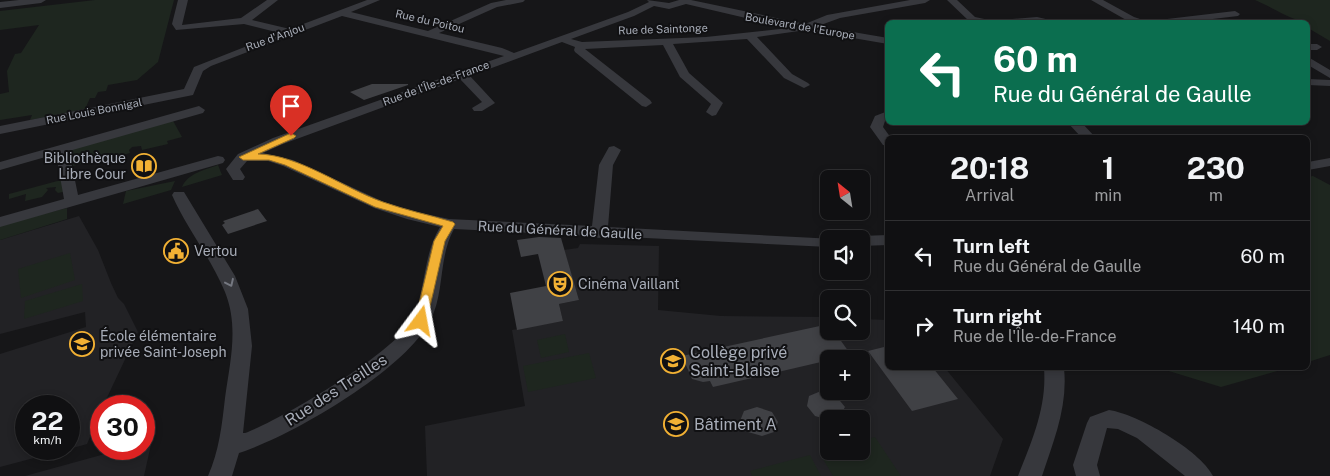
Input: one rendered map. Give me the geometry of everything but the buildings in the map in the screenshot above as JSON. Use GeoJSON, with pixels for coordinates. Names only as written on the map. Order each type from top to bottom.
{"type":"FeatureCollection","features":[{"type":"Feature","properties":{"kind":"street"},"geometry":{"type":"LineString","coordinates":[[0,5],[41,0]]}},
{"type":"Feature","properties":{"kind":"street"},"geometry":{"type":"LineString","coordinates":[[183,0],[177,24],[179,28],[244,20],[290,32]]}},
{"type":"Feature","properties":{"kind":"street"},"geometry":{"type":"LineString","coordinates":[[244,20],[273,0]]}},
{"type":"Feature","properties":{"kind":"street","name":"Rue d'Anjou"},"geometry":{"type":"LineString","coordinates":[[189,92],[198,69],[207,64],[375,0]]}},
{"type":"Feature","properties":{"kind":"street"},"geometry":{"type":"LineString","coordinates":[[431,34],[495,2],[520,0]]}},
{"type":"Feature","properties":{"kind":"street"},"geometry":{"type":"LineString","coordinates":[[779,23],[838,16],[925,0]]}},
{"type":"Feature","properties":{"kind":"street"},"geometry":{"type":"LineString","coordinates":[[952,0],[972,19],[977,20]]}},
{"type":"Feature","properties":{"kind":"street"},"geometry":{"type":"LineString","coordinates":[[653,1],[664,6]]}},
{"type":"Feature","properties":{"kind":"street","name":"Rue de l'Île-de-France"},"geometry":{"type":"LineString","coordinates":[[631,14],[653,1]]}},
{"type":"Feature","properties":{"kind":"street","name":"Boulevard de l'Europe"},"geometry":{"type":"LineString","coordinates":[[664,6],[682,2],[779,23],[885,41]]}},
{"type":"Feature","properties":{"kind":"street"},"geometry":{"type":"LineString","coordinates":[[1099,2],[1135,20]]}},
{"type":"Feature","properties":{"kind":"street"},"geometry":{"type":"LineString","coordinates":[[1099,2],[1117,2],[1129,8],[1113,9]]}},
{"type":"Feature","properties":{"kind":"street","name":"Rue de l'Île-de-France"},"geometry":{"type":"LineString","coordinates":[[243,157],[304,131],[560,39],[631,14],[664,6]]}},
{"type":"Feature","properties":{"kind":"street","name":"Rue du Poitou"},"geometry":{"type":"LineString","coordinates":[[341,13],[498,50],[513,56]]}},
{"type":"Feature","properties":{"kind":"street"},"geometry":{"type":"LineString","coordinates":[[1183,20],[1235,14]]}},
{"type":"Feature","properties":{"kind":"street"},"geometry":{"type":"LineString","coordinates":[[806,28],[838,16]]}},
{"type":"Feature","properties":{"kind":"street","name":"Rue de Saintonge"},"geometry":{"type":"LineString","coordinates":[[766,32],[779,23]]}},
{"type":"Feature","properties":{"kind":"street","name":"Rue de Saintonge"},"geometry":{"type":"LineString","coordinates":[[560,39],[581,45],[750,36],[766,32],[806,28]]}},
{"type":"Feature","properties":{"kind":"street"},"geometry":{"type":"LineString","coordinates":[[750,36],[788,76],[804,85]]}},
{"type":"Feature","properties":{"kind":"street"},"geometry":{"type":"LineString","coordinates":[[666,41],[684,75],[717,103],[712,112]]}},
{"type":"Feature","properties":{"kind":"street"},"geometry":{"type":"LineString","coordinates":[[581,45],[579,50],[646,103]]}},
{"type":"Feature","properties":{"kind":"street"},"geometry":{"type":"LineString","coordinates":[[1310,61],[1330,75]]}},
{"type":"Feature","properties":{"kind":"street"},"geometry":{"type":"LineString","coordinates":[[460,75],[468,79],[489,103],[478,108]]}},
{"type":"Feature","properties":{"kind":"street"},"geometry":{"type":"LineString","coordinates":[[1310,82],[1330,83]]}},
{"type":"Feature","properties":{"kind":"street","name":"Rue Louis Bonnigal"},"geometry":{"type":"LineString","coordinates":[[0,130],[189,92]]}},
{"type":"Feature","properties":{"kind":"street"},"geometry":{"type":"LineString","coordinates":[[0,166],[199,110]]}},
{"type":"Feature","properties":{"kind":"street"},"geometry":{"type":"LineString","coordinates":[[885,117],[879,120],[876,127],[885,138]]}},
{"type":"Feature","properties":{"kind":"street"},"geometry":{"type":"LineString","coordinates":[[1076,125],[1087,135]]}},
{"type":"Feature","properties":{"kind":"street"},"geometry":{"type":"LineString","coordinates":[[61,148],[66,165],[72,202]]}},
{"type":"Feature","properties":{"kind":"street"},"geometry":{"type":"LineString","coordinates":[[599,233],[606,165],[614,150]]}},
{"type":"Feature","properties":{"kind":"street"},"geometry":{"type":"LineString","coordinates":[[238,177],[234,169],[243,157]]}},
{"type":"Feature","properties":{"kind":"street","name":"Rue du Général de Gaulle"},"geometry":{"type":"LineString","coordinates":[[243,157],[269,157],[288,163],[379,204],[449,224],[599,233],[820,242]]}},
{"type":"Feature","properties":{"kind":"street"},"geometry":{"type":"LineString","coordinates":[[0,222],[218,160]]}},
{"type":"Feature","properties":{"kind":"street"},"geometry":{"type":"LineString","coordinates":[[1310,166],[1330,162]]}},
{"type":"Feature","properties":{"kind":"street"},"geometry":{"type":"LineString","coordinates":[[179,196],[189,216],[226,274],[239,309],[242,327],[243,349],[230,446],[220,476]]}},
{"type":"Feature","properties":{"kind":"street","name":"Rue des Treilles"},"geometry":{"type":"LineString","coordinates":[[230,446],[245,442],[289,422],[386,358],[408,338],[421,321],[440,241],[449,224]]}},
{"type":"Feature","properties":{"kind":"street"},"geometry":{"type":"LineString","coordinates":[[870,241],[885,240]]}},
{"type":"Feature","properties":{"kind":"street"},"geometry":{"type":"LineString","coordinates":[[1030,476],[1053,402],[1056,379],[1054,370]]}},
{"type":"Feature","properties":{"kind":"street"},"geometry":{"type":"LineString","coordinates":[[1088,476],[1085,464],[1098,423],[1108,419],[1124,422],[1148,434],[1201,476]]}},
{"type":"Feature","properties":{"kind":"shaded area"},"geometry":{"type":"Polygon","coordinates":[[[95,0],[174,0],[158,62],[137,80],[108,85],[106,91],[98,92],[95,98],[90,98],[85,109],[30,120],[32,115],[0,120],[0,94],[9,92],[7,71],[15,54],[21,53],[39,25],[0,30],[0,11],[95,0]]]}},
{"type":"Feature","properties":{"kind":"shaded area"},"geometry":{"type":"Polygon","coordinates":[[[1255,0],[1330,0],[1330,41],[1310,29],[1310,20],[1299,20],[1255,0]]]}},
{"type":"Feature","properties":{"kind":"shaded area"},"geometry":{"type":"Polygon","coordinates":[[[172,119],[182,137],[167,141],[168,144],[142,150],[141,146],[132,147],[129,150],[130,153],[73,166],[69,148],[172,119]]]}},
{"type":"Feature","properties":{"kind":"shaded area"},"geometry":{"type":"Polygon","coordinates":[[[218,165],[222,175],[182,187],[188,178],[202,170],[218,165]]]}},
{"type":"Feature","properties":{"kind":"shaded area"},"geometry":{"type":"Polygon","coordinates":[[[1313,176],[1330,185],[1330,355],[1310,361],[1310,177],[1313,176]]]}},
{"type":"Feature","properties":{"kind":"shaded area"},"geometry":{"type":"Polygon","coordinates":[[[65,179],[67,191],[58,193],[55,190],[56,187],[46,188],[48,190],[42,197],[25,201],[26,194],[9,199],[9,194],[65,179]]]}},
{"type":"Feature","properties":{"kind":"shaded area"},"geometry":{"type":"Polygon","coordinates":[[[175,181],[171,190],[123,204],[126,191],[175,181]]]}},
{"type":"Feature","properties":{"kind":"shaded area"},"geometry":{"type":"Polygon","coordinates":[[[67,208],[67,219],[0,240],[0,225],[67,208]]]}},
{"type":"Feature","properties":{"kind":"shaded area","name":"École élémentaire privée Saint-Joseph"},"geometry":{"type":"Polygon","coordinates":[[[79,216],[98,250],[118,298],[124,304],[138,332],[108,395],[90,395],[90,437],[87,444],[80,446],[80,395],[15,395],[15,460],[26,460],[0,467],[0,354],[86,327],[85,312],[0,334],[0,240],[79,216]]]}},
{"type":"Feature","properties":{"kind":"shaded area","name":"Collège privé Saint-Blaise"},"geometry":{"type":"Polygon","coordinates":[[[580,244],[659,246],[658,310],[721,316],[820,317],[820,340],[870,340],[870,319],[885,320],[885,370],[947,370],[1003,439],[990,476],[427,476],[425,426],[525,406],[512,330],[563,321],[559,304],[579,300],[564,250],[578,248],[580,244]]]}},
{"type":"Feature","properties":{"kind":"shaded area"},"geometry":{"type":"Polygon","coordinates":[[[70,253],[75,280],[21,298],[18,269],[70,253]]]}},
{"type":"Feature","properties":{"kind":"shaded area"},"geometry":{"type":"Polygon","coordinates":[[[82,284],[83,301],[24,319],[25,301],[82,284]]]}},
{"type":"Feature","properties":{"kind":"shaded area"},"geometry":{"type":"Polygon","coordinates":[[[565,334],[569,352],[541,358],[537,340],[565,334]]]}},
{"type":"Feature","properties":{"kind":"shaded area"},"geometry":{"type":"Polygon","coordinates":[[[589,353],[596,378],[528,392],[523,366],[589,353]]]}},
{"type":"Feature","properties":{"kind":"shaded area"},"geometry":{"type":"Polygon","coordinates":[[[1166,370],[1281,370],[1221,387],[1166,370]]]}},
{"type":"Feature","properties":{"kind":"shaded area"},"geometry":{"type":"Polygon","coordinates":[[[875,437],[901,476],[833,476],[824,460],[870,460],[870,438],[875,437]]]}},
{"type":"Feature","properties":{"kind":"shaded area"},"geometry":{"type":"Polygon","coordinates":[[[810,455],[821,476],[752,476],[750,471],[810,455]]]}},
{"type":"Feature","properties":{"kind":"shaded area"},"geometry":{"type":"Polygon","coordinates":[[[90,458],[90,460],[148,460],[144,476],[25,476],[90,458]]]}},
{"type":"Feature","properties":{"kind":"place","name":"Bibliothèque Libre Cour"},"geometry":{"type":"Point","coordinates":[144,166]}},
{"type":"Feature","properties":{"kind":"place","name":"Vertou"},"geometry":{"type":"Point","coordinates":[176,251]}},
{"type":"Feature","properties":{"kind":"place","name":"Cinéma Vaillant"},"geometry":{"type":"Point","coordinates":[560,284]}},
{"type":"Feature","properties":{"kind":"place","name":"École élémentaire privée Saint-Joseph"},"geometry":{"type":"Point","coordinates":[82,344]}},
{"type":"Feature","properties":{"kind":"place","name":"Collège privé Saint-Blaise"},"geometry":{"type":"Point","coordinates":[673,361]}},
{"type":"Feature","properties":{"kind":"place","name":"Bâtiment A"},"geometry":{"type":"Point","coordinates":[676,424]}},
{"type":"Feature","properties":{"kind":"route"},"geometry":{"type":"LineString","coordinates":[[291,136],[243,157],[269,157],[288,163],[379,204],[424,219],[449,224],[440,241],[421,321]]}}]}
